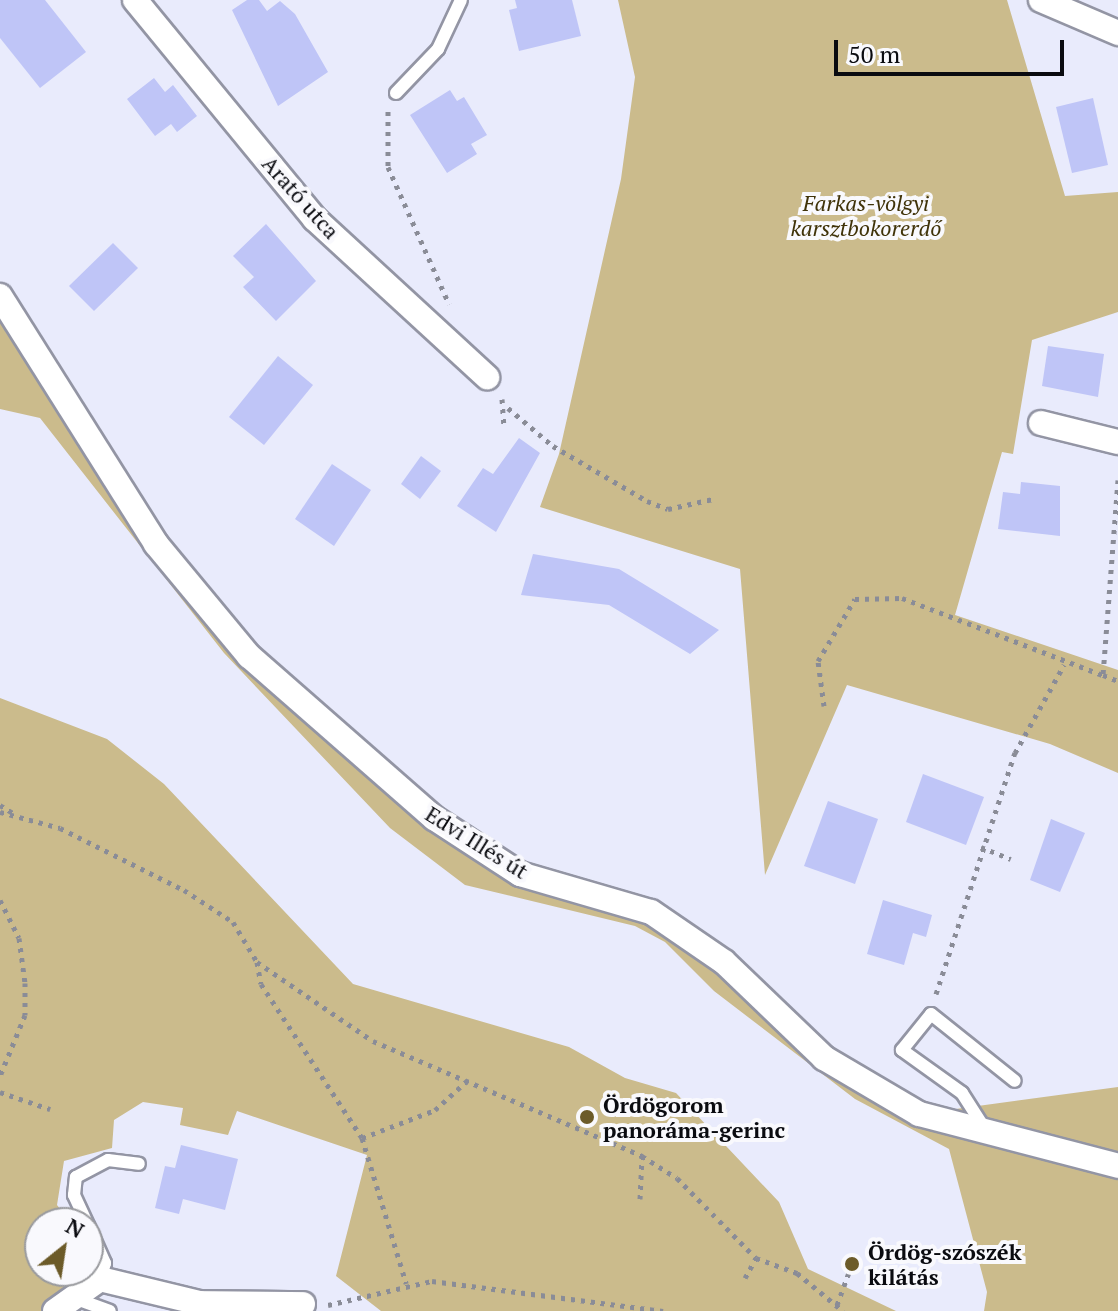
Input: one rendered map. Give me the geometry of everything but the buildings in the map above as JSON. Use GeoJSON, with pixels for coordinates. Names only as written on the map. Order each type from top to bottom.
{"type":"FeatureCollection","features":[{"type":"Feature","properties":{"kind":"street","name":"Arató utca"},"geometry":{"type":"LineString","coordinates":[[135,0],[315,219],[487,377]]}},
{"type":"Feature","properties":{"kind":"street"},"geometry":{"type":"LineString","coordinates":[[1041,0],[1118,33]]}},
{"type":"Feature","properties":{"kind":"street","name":"Edvi Illés út"},"geometry":{"type":"LineString","coordinates":[[0,296],[156,544],[249,656],[381,776],[520,874],[651,912],[724,962],[780,1020],[847,1073],[919,1114],[991,1138],[1118,1166]]}},
{"type":"Feature","properties":{"kind":"street"},"geometry":{"type":"LineString","coordinates":[[1041,423],[1118,442]]}},
{"type":"Feature","properties":{"kind":"street"},"geometry":{"type":"LineString","coordinates":[[104,1280],[200,1303],[303,1304]]}},
{"type":"Feature","properties":{"kind":"street"},"geometry":{"type":"LineString","coordinates":[[65,1304],[89,1287]]}},
{"type":"Feature","properties":{"kind":"lane"},"geometry":{"type":"LineString","coordinates":[[396,93],[438,49],[461,0]]}},
{"type":"Feature","properties":{"kind":"lane"},"geometry":{"type":"LineString","coordinates":[[991,1138],[962,1093],[902,1050],[931,1014],[1015,1081]]}},
{"type":"Feature","properties":{"kind":"lane"},"geometry":{"type":"LineString","coordinates":[[79,1207],[74,1195],[76,1177],[108,1160],[139,1164]]}},
{"type":"Feature","properties":{"kind":"lane"},"geometry":{"type":"LineString","coordinates":[[65,1304],[110,1311]]}},
{"type":"Feature","properties":{"kind":"path"},"geometry":{"type":"LineString","coordinates":[[396,93],[388,115],[388,167],[454,317]]}},
{"type":"Feature","properties":{"kind":"path"},"geometry":{"type":"LineString","coordinates":[[508,408],[553,446],[647,501],[668,509],[713,499]]}},
{"type":"Feature","properties":{"kind":"path"},"geometry":{"type":"LineString","coordinates":[[1103,675],[1118,480]]}},
{"type":"Feature","properties":{"kind":"path"},"geometry":{"type":"LineString","coordinates":[[824,706],[818,661],[855,599],[902,598],[1064,665],[1118,681]]}},
{"type":"Feature","properties":{"kind":"path"},"geometry":{"type":"LineString","coordinates":[[931,1014],[981,847],[1015,753],[1064,665]]}},
{"type":"Feature","properties":{"kind":"path"},"geometry":{"type":"LineString","coordinates":[[0,805],[18,816]]}},
{"type":"Feature","properties":{"kind":"path"},"geometry":{"type":"LineString","coordinates":[[0,812],[60,828],[184,890],[233,922],[257,962],[261,984],[362,1138],[406,1283]]}},
{"type":"Feature","properties":{"kind":"path"},"geometry":{"type":"LineString","coordinates":[[981,847],[1011,859]]}},
{"type":"Feature","properties":{"kind":"path"},"geometry":{"type":"LineString","coordinates":[[0,900],[19,938],[25,983],[25,1015],[0,1076]]}},
{"type":"Feature","properties":{"kind":"path"},"geometry":{"type":"LineString","coordinates":[[257,962],[360,1034],[642,1156],[677,1178],[756,1258],[797,1273],[843,1311]]}},
{"type":"Feature","properties":{"kind":"path"},"geometry":{"type":"LineString","coordinates":[[362,1138],[435,1110],[468,1080]]}},
{"type":"Feature","properties":{"kind":"path"},"geometry":{"type":"LineString","coordinates":[[0,1092],[50,1109]]}},
{"type":"Feature","properties":{"kind":"path"},"geometry":{"type":"LineString","coordinates":[[640,1199],[642,1156]]}},
{"type":"Feature","properties":{"kind":"path"},"geometry":{"type":"LineString","coordinates":[[745,1278],[756,1258]]}},
{"type":"Feature","properties":{"kind":"path"},"geometry":{"type":"LineString","coordinates":[[837,1305],[852,1264]]}},
{"type":"Feature","properties":{"kind":"path"},"geometry":{"type":"LineString","coordinates":[[303,1304],[338,1305],[406,1283],[663,1311]]}},
{"type":"Feature","properties":{"kind":"green space","name":"Farkas-völgyi karsztbokorerdő"},"geometry":{"type":"Polygon","coordinates":[[[618,0],[1007,0],[1065,196],[1118,192],[1118,312],[1032,340],[1013,454],[1002,452],[955,615],[1118,670],[1118,773],[1050,744],[847,685],[765,875],[740,569],[540,507],[559,454],[621,179],[635,77],[618,0]]]}},
{"type":"Feature","properties":{"kind":"green space"},"geometry":{"type":"Polygon","coordinates":[[[0,296],[249,656],[520,874],[651,912],[824,1058],[919,1114],[1118,1087],[1118,1311],[984,1311],[987,1292],[949,1149],[855,1099],[714,991],[665,942],[635,926],[465,885],[390,828],[224,653],[40,418],[0,409],[0,296]]]}},
{"type":"Feature","properties":{"kind":"green space"},"geometry":{"type":"Polygon","coordinates":[[[0,698],[107,739],[164,784],[353,984],[569,1047],[625,1078],[676,1093],[779,1202],[808,1269],[896,1311],[381,1311],[336,1276],[367,1155],[237,1111],[228,1135],[180,1125],[183,1108],[143,1102],[114,1120],[112,1148],[64,1161],[59,1207],[24,1207],[24,1287],[76,1287],[72,1311],[0,1311],[0,698]]]}},
{"type":"Feature","properties":{"kind":"place","name":"Ördögorom panoráma-gerinc"},"geometry":{"type":"Point","coordinates":[587,1117]}},
{"type":"Feature","properties":{"kind":"place","name":"Ördög-szószék kilátás"},"geometry":{"type":"Point","coordinates":[852,1264]}}]}
